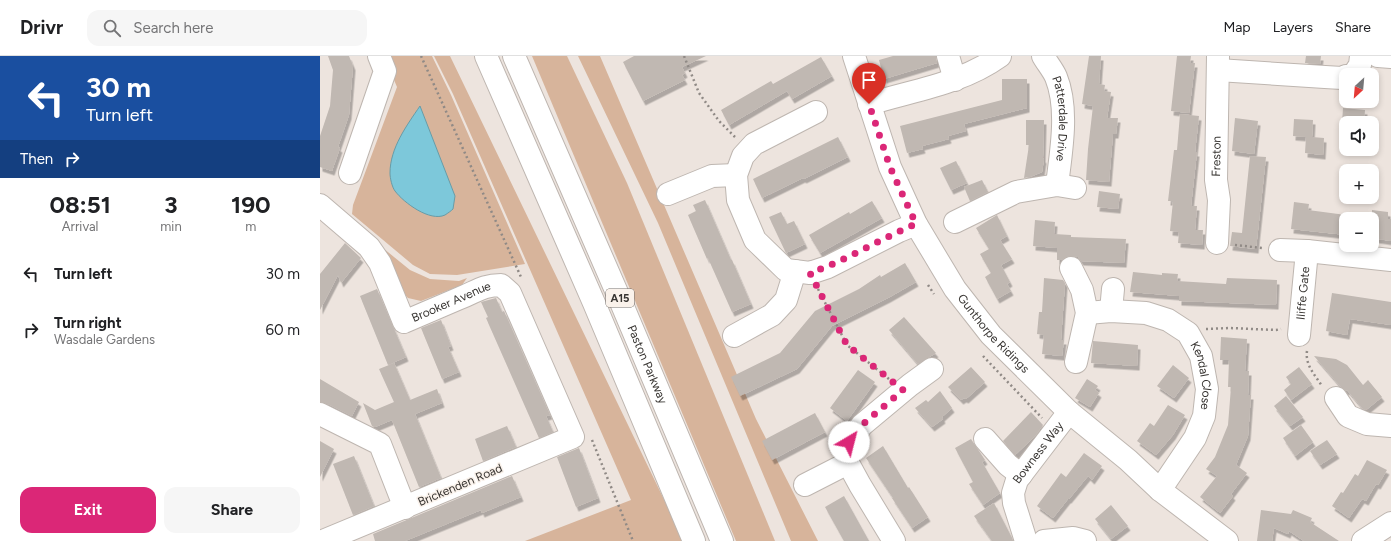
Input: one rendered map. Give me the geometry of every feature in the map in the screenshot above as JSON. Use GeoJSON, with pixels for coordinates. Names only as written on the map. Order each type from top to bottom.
{"type":"FeatureCollection","features":[{"type":"Feature","properties":{"kind":"main road","name":"Paston Parkway"},"geometry":{"type":"LineString","coordinates":[[486,56],[594,303],[694,541]]}},
{"type":"Feature","properties":{"kind":"main road","name":"Paston Parkway"},"geometry":{"type":"LineString","coordinates":[[514,56],[621,302],[722,541]]}},
{"type":"Feature","properties":{"kind":"main road","name":"Gunthorpe Ridings"},"geometry":{"type":"LineString","coordinates":[[854,56],[890,167],[916,224],[955,289],[991,335],[1069,412],[1128,460],[1160,490],[1227,541]]}},
{"type":"Feature","properties":{"kind":"main road"},"geometry":{"type":"LineString","coordinates":[[948,56],[955,80]]}},
{"type":"Feature","properties":{"kind":"main road"},"geometry":{"type":"LineString","coordinates":[[869,104],[955,80],[986,66],[1000,56]]}},
{"type":"Feature","properties":{"kind":"main road","name":"Patterdale Drive"},"geometry":{"type":"LineString","coordinates":[[955,222],[1016,192],[1066,187],[1062,102],[1056,77],[1043,56]]}},
{"type":"Feature","properties":{"kind":"main road"},"geometry":{"type":"LineString","coordinates":[[1358,68],[1360,65],[1361,56]]}},
{"type":"Feature","properties":{"kind":"main road"},"geometry":{"type":"LineString","coordinates":[[1378,56],[1391,57]]}},
{"type":"Feature","properties":{"kind":"main road","name":"Freston"},"geometry":{"type":"LineString","coordinates":[[1217,243],[1219,200],[1216,180],[1218,63],[1284,65],[1332,82]]}},
{"type":"Feature","properties":{"kind":"main road"},"geometry":{"type":"LineString","coordinates":[[350,173],[382,64]]}},
{"type":"Feature","properties":{"kind":"main road"},"geometry":{"type":"LineString","coordinates":[[816,112],[754,144],[743,156],[736,175],[738,200],[755,240],[786,270],[802,272],[828,267],[916,224]]}},
{"type":"Feature","properties":{"kind":"main road"},"geometry":{"type":"LineString","coordinates":[[668,194],[712,176],[736,175]]}},
{"type":"Feature","properties":{"kind":"main road","name":"Brooker Avenue"},"geometry":{"type":"LineString","coordinates":[[320,205],[368,247],[380,263],[404,322],[479,288],[501,284],[510,293],[573,437]]}},
{"type":"Feature","properties":{"kind":"main road"},"geometry":{"type":"LineString","coordinates":[[1280,250],[1307,251],[1391,260]]}},
{"type":"Feature","properties":{"kind":"main road","name":"Iliffe Gate"},"geometry":{"type":"LineString","coordinates":[[1299,330],[1307,251]]}},
{"type":"Feature","properties":{"kind":"main road"},"geometry":{"type":"LineString","coordinates":[[1071,268],[1082,290],[1087,313],[1076,362]]}},
{"type":"Feature","properties":{"kind":"main road"},"geometry":{"type":"LineString","coordinates":[[734,336],[772,315],[786,300],[802,272]]}},
{"type":"Feature","properties":{"kind":"main road"},"geometry":{"type":"LineString","coordinates":[[1111,311],[1113,289]]}},
{"type":"Feature","properties":{"kind":"main road","name":"Kendal Close"},"geometry":{"type":"LineString","coordinates":[[1087,313],[1111,311],[1146,312],[1168,320],[1188,334],[1201,356],[1207,389],[1204,416],[1195,438],[1160,490]]}},
{"type":"Feature","properties":{"kind":"main road"},"geometry":{"type":"LineString","coordinates":[[894,541],[860,486],[848,462],[849,442],[862,425],[903,390],[932,369]]}},
{"type":"Feature","properties":{"kind":"main road"},"geometry":{"type":"LineString","coordinates":[[1336,398],[1348,416],[1367,424],[1391,426]]}},
{"type":"Feature","properties":{"kind":"main road","name":"Bowness Way"},"geometry":{"type":"LineString","coordinates":[[1026,541],[1014,504],[1013,493],[1017,480],[1069,412]]}},
{"type":"Feature","properties":{"kind":"main road"},"geometry":{"type":"LineString","coordinates":[[320,414],[380,444],[405,508]]}},
{"type":"Feature","properties":{"kind":"main road","name":"Brickenden Road"},"geometry":{"type":"LineString","coordinates":[[323,541],[350,536],[405,508],[573,437]]}},
{"type":"Feature","properties":{"kind":"main road"},"geometry":{"type":"LineString","coordinates":[[985,439],[1008,465],[1021,475]]}},
{"type":"Feature","properties":{"kind":"main road"},"geometry":{"type":"LineString","coordinates":[[805,485],[848,462]]}},
{"type":"Feature","properties":{"kind":"main road"},"geometry":{"type":"LineString","coordinates":[[1362,541],[1391,523]]}},
{"type":"Feature","properties":{"kind":"main road"},"geometry":{"type":"LineString","coordinates":[[1044,541],[1079,540]]}},
{"type":"Feature","properties":{"kind":"path"},"geometry":{"type":"LineString","coordinates":[[421,56],[517,266]]}},
{"type":"Feature","properties":{"kind":"path"},"geometry":{"type":"LineString","coordinates":[[684,56],[699,93],[719,121],[735,137],[754,144]]}},
{"type":"Feature","properties":{"kind":"path"},"geometry":{"type":"LineString","coordinates":[[1217,243],[1280,250]]}},
{"type":"Feature","properties":{"kind":"path"},"geometry":{"type":"LineString","coordinates":[[802,272],[847,345],[903,390]]}},
{"type":"Feature","properties":{"kind":"path"},"geometry":{"type":"LineString","coordinates":[[1188,334],[1211,328],[1299,330],[1308,342],[1306,358],[1310,369],[1326,391],[1336,398]]}},
{"type":"Feature","properties":{"kind":"shaded area"},"geometry":{"type":"Polygon","coordinates":[[[384,56],[432,56],[451,95],[525,264],[457,275],[430,274],[413,265],[352,214],[353,205],[397,87],[384,56]]]}},
{"type":"Feature","properties":{"kind":"shaded area"},"geometry":{"type":"Polygon","coordinates":[[[434,56],[450,56],[684,541],[525,541],[631,500],[453,94],[434,56]]]}},
{"type":"Feature","properties":{"kind":"shaded area"},"geometry":{"type":"Polygon","coordinates":[[[532,56],[567,56],[627,183],[775,541],[736,541],[532,56]]]}},
{"type":"Feature","properties":{"kind":"shaded area"},"geometry":{"type":"Polygon","coordinates":[[[578,56],[600,56],[756,419],[818,541],[791,541],[658,223],[578,56]]]}},
{"type":"Feature","properties":{"kind":"shaded area"},"geometry":{"type":"Polygon","coordinates":[[[378,244],[410,270],[430,279],[459,281],[467,278],[462,285],[421,301],[408,298],[404,294],[378,244]]]}},
{"type":"Feature","properties":{"kind":"water"},"geometry":{"type":"Polygon","coordinates":[[[420,106],[455,196],[453,209],[445,215],[432,216],[425,214],[411,206],[399,196],[392,185],[390,177],[391,164],[396,146],[400,137],[420,106]]]}},
{"type":"Feature","properties":{"kind":"building"},"geometry":{"type":"Polygon","coordinates":[[[328,56],[349,56],[353,66],[349,115],[338,147],[340,148],[332,171],[320,167],[320,136],[330,106],[333,70],[328,56]]]}},
{"type":"Feature","properties":{"kind":"building"},"geometry":{"type":"Polygon","coordinates":[[[634,56],[706,56],[682,67],[685,73],[682,75],[685,80],[643,101],[623,62],[634,56]]]}},
{"type":"Feature","properties":{"kind":"building"},"geometry":{"type":"Polygon","coordinates":[[[893,56],[936,56],[937,63],[884,79],[879,60],[893,56]]]}},
{"type":"Feature","properties":{"kind":"building"},"geometry":{"type":"Polygon","coordinates":[[[1089,56],[1101,56],[1099,84],[1105,85],[1104,91],[1111,92],[1107,118],[1118,118],[1116,134],[1113,134],[1109,182],[1086,180],[1093,106],[1082,104],[1089,56]]]}},
{"type":"Feature","properties":{"kind":"building"},"geometry":{"type":"Polygon","coordinates":[[[1177,56],[1191,56],[1190,63],[1195,63],[1189,113],[1171,111],[1177,56]]]}},
{"type":"Feature","properties":{"kind":"building"},"geometry":{"type":"Polygon","coordinates":[[[1306,56],[1321,56],[1320,64],[1305,63],[1306,56]]]}},
{"type":"Feature","properties":{"kind":"building"},"geometry":{"type":"Polygon","coordinates":[[[821,57],[832,76],[792,99],[787,91],[729,125],[721,110],[771,81],[773,84],[821,57]]]}},
{"type":"Feature","properties":{"kind":"building"},"geometry":{"type":"Polygon","coordinates":[[[1002,79],[1027,79],[1027,108],[964,124],[966,131],[948,136],[949,139],[922,146],[923,149],[907,153],[900,126],[1002,100],[1002,79]]]}},
{"type":"Feature","properties":{"kind":"building"},"geometry":{"type":"Polygon","coordinates":[[[1343,108],[1365,110],[1365,116],[1342,116],[1343,108]]]}},
{"type":"Feature","properties":{"kind":"building"},"geometry":{"type":"Polygon","coordinates":[[[1180,114],[1199,116],[1191,206],[1197,206],[1195,230],[1203,230],[1202,245],[1178,243],[1179,232],[1170,231],[1173,201],[1168,201],[1174,150],[1177,150],[1180,114]]]}},
{"type":"Feature","properties":{"kind":"building"},"geometry":{"type":"Polygon","coordinates":[[[1235,118],[1258,121],[1254,154],[1232,151],[1235,118]]]}},
{"type":"Feature","properties":{"kind":"building"},"geometry":{"type":"Polygon","coordinates":[[[1294,119],[1313,120],[1312,137],[1324,138],[1323,155],[1305,153],[1306,137],[1293,136],[1294,119]]]}},
{"type":"Feature","properties":{"kind":"building"},"geometry":{"type":"Polygon","coordinates":[[[1026,120],[1044,120],[1044,159],[1042,172],[1024,178],[1029,145],[1026,145],[1026,120]]]}},
{"type":"Feature","properties":{"kind":"building"},"geometry":{"type":"Polygon","coordinates":[[[838,137],[848,157],[762,198],[753,179],[838,137]]]}},
{"type":"Feature","properties":{"kind":"building"},"geometry":{"type":"Polygon","coordinates":[[[1250,156],[1266,157],[1256,249],[1230,246],[1232,232],[1242,233],[1250,156]]]}},
{"type":"Feature","properties":{"kind":"building"},"geometry":{"type":"Polygon","coordinates":[[[956,161],[967,183],[951,190],[940,168],[956,161]]]}},
{"type":"Feature","properties":{"kind":"building"},"geometry":{"type":"Polygon","coordinates":[[[982,180],[988,192],[970,201],[964,187],[982,180]]]}},
{"type":"Feature","properties":{"kind":"building"},"geometry":{"type":"Polygon","coordinates":[[[1099,191],[1120,194],[1118,209],[1097,207],[1099,191]]]}},
{"type":"Feature","properties":{"kind":"building"},"geometry":{"type":"Polygon","coordinates":[[[705,200],[751,304],[732,312],[688,215],[696,211],[693,205],[705,200]]]}},
{"type":"Feature","properties":{"kind":"building"},"geometry":{"type":"Polygon","coordinates":[[[872,201],[882,218],[820,253],[809,235],[849,212],[850,214],[872,201]]]}},
{"type":"Feature","properties":{"kind":"building"},"geometry":{"type":"Polygon","coordinates":[[[1294,202],[1309,204],[1308,210],[1339,214],[1339,234],[1291,229],[1294,202]]]}},
{"type":"Feature","properties":{"kind":"building"},"geometry":{"type":"Polygon","coordinates":[[[1372,210],[1388,212],[1388,219],[1391,219],[1391,241],[1379,239],[1379,212],[1372,212],[1372,210]]]}},
{"type":"Feature","properties":{"kind":"building"},"geometry":{"type":"Polygon","coordinates":[[[781,212],[787,224],[794,221],[805,244],[786,253],[769,217],[781,212]]]}},
{"type":"Feature","properties":{"kind":"building"},"geometry":{"type":"Polygon","coordinates":[[[997,215],[1007,236],[1000,240],[1012,259],[1001,265],[1010,282],[1007,284],[1011,291],[997,299],[985,277],[991,273],[980,254],[989,249],[976,228],[997,215]]]}},
{"type":"Feature","properties":{"kind":"building"},"geometry":{"type":"Polygon","coordinates":[[[1035,220],[1055,222],[1054,234],[1071,235],[1071,237],[1126,239],[1124,263],[1081,261],[1078,257],[1071,256],[1057,260],[1057,248],[1033,246],[1035,220]]]}},
{"type":"Feature","properties":{"kind":"building"},"geometry":{"type":"Polygon","coordinates":[[[345,243],[361,258],[341,283],[338,275],[320,310],[320,274],[345,243]]]}},
{"type":"Feature","properties":{"kind":"building"},"geometry":{"type":"Polygon","coordinates":[[[905,263],[916,282],[832,326],[797,369],[740,396],[731,377],[780,353],[815,311],[859,289],[880,275],[881,277],[905,263]]]}},
{"type":"Feature","properties":{"kind":"building"},"geometry":{"type":"Polygon","coordinates":[[[1133,272],[1162,275],[1162,273],[1178,274],[1177,281],[1226,284],[1227,278],[1277,280],[1276,305],[1179,301],[1179,296],[1130,292],[1133,272]]]}},
{"type":"Feature","properties":{"kind":"building"},"geometry":{"type":"Polygon","coordinates":[[[1044,278],[1063,280],[1065,283],[1061,340],[1064,340],[1062,356],[1042,354],[1044,335],[1037,334],[1039,312],[1042,312],[1044,278]]]}},
{"type":"Feature","properties":{"kind":"building"},"geometry":{"type":"Polygon","coordinates":[[[377,289],[406,357],[388,365],[360,296],[377,289]]]}},
{"type":"Feature","properties":{"kind":"building"},"geometry":{"type":"Polygon","coordinates":[[[1332,293],[1391,302],[1391,325],[1350,319],[1347,335],[1326,331],[1332,293]]]}},
{"type":"Feature","properties":{"kind":"building"},"geometry":{"type":"Polygon","coordinates":[[[496,298],[502,312],[504,311],[550,415],[546,416],[553,432],[539,438],[486,318],[488,317],[481,302],[496,298]]]}},
{"type":"Feature","properties":{"kind":"building"},"geometry":{"type":"Polygon","coordinates":[[[904,317],[936,353],[918,364],[889,330],[904,317]]]}},
{"type":"Feature","properties":{"kind":"building"},"geometry":{"type":"Polygon","coordinates":[[[441,320],[451,346],[448,347],[459,372],[442,379],[421,328],[441,320]]]}},
{"type":"Feature","properties":{"kind":"building"},"geometry":{"type":"Polygon","coordinates":[[[1221,337],[1247,339],[1245,371],[1249,371],[1248,395],[1251,395],[1248,436],[1236,465],[1247,473],[1231,494],[1233,496],[1220,513],[1200,497],[1217,476],[1206,469],[1215,457],[1228,425],[1231,387],[1228,387],[1229,360],[1220,360],[1221,337]]]}},
{"type":"Feature","properties":{"kind":"building"},"geometry":{"type":"Polygon","coordinates":[[[1093,341],[1138,345],[1137,366],[1091,363],[1093,341]]]}},
{"type":"Feature","properties":{"kind":"building"},"geometry":{"type":"Polygon","coordinates":[[[1314,356],[1336,359],[1347,365],[1363,385],[1368,380],[1382,397],[1366,410],[1363,409],[1347,390],[1346,391],[1340,386],[1314,356]]]}},
{"type":"Feature","properties":{"kind":"building"},"geometry":{"type":"Polygon","coordinates":[[[394,363],[410,400],[437,389],[442,403],[415,414],[441,478],[419,487],[392,420],[375,427],[372,426],[363,403],[375,410],[394,402],[379,369],[394,363]]]}},
{"type":"Feature","properties":{"kind":"building"},"geometry":{"type":"Polygon","coordinates":[[[1173,365],[1189,378],[1174,398],[1157,386],[1173,365]]]}},
{"type":"Feature","properties":{"kind":"building"},"geometry":{"type":"Polygon","coordinates":[[[971,367],[985,382],[966,399],[964,398],[961,400],[948,387],[971,367]]]}},
{"type":"Feature","properties":{"kind":"building"},"geometry":{"type":"Polygon","coordinates":[[[1299,367],[1312,384],[1291,400],[1284,390],[1291,384],[1286,377],[1299,367]]]}},
{"type":"Feature","properties":{"kind":"building"},"geometry":{"type":"Polygon","coordinates":[[[858,370],[875,382],[847,421],[830,408],[858,370]]]}},
{"type":"Feature","properties":{"kind":"building"},"geometry":{"type":"Polygon","coordinates":[[[320,379],[359,402],[352,416],[330,405],[320,402],[320,379]]]}},
{"type":"Feature","properties":{"kind":"building"},"geometry":{"type":"Polygon","coordinates":[[[1087,379],[1098,386],[1095,390],[1099,393],[1090,407],[1075,398],[1087,379]]]}},
{"type":"Feature","properties":{"kind":"building"},"geometry":{"type":"Polygon","coordinates":[[[940,391],[952,408],[942,417],[943,419],[932,427],[915,408],[926,400],[928,402],[940,391]]]}},
{"type":"Feature","properties":{"kind":"building"},"geometry":{"type":"Polygon","coordinates":[[[1286,396],[1303,417],[1290,426],[1274,406],[1286,396]]]}},
{"type":"Feature","properties":{"kind":"building"},"geometry":{"type":"Polygon","coordinates":[[[1168,405],[1185,415],[1173,435],[1156,455],[1137,441],[1150,423],[1154,426],[1168,405]]]}},
{"type":"Feature","properties":{"kind":"building"},"geometry":{"type":"Polygon","coordinates":[[[1031,412],[1043,425],[1035,436],[1015,455],[1003,441],[1031,412]]]}},
{"type":"Feature","properties":{"kind":"building"},"geometry":{"type":"Polygon","coordinates":[[[815,413],[825,432],[772,460],[762,441],[815,413]]]}},
{"type":"Feature","properties":{"kind":"building"},"geometry":{"type":"Polygon","coordinates":[[[1301,425],[1313,442],[1295,456],[1283,438],[1301,425]]]}},
{"type":"Feature","properties":{"kind":"building"},"geometry":{"type":"Polygon","coordinates":[[[507,426],[516,447],[483,461],[475,439],[507,426]]]}},
{"type":"Feature","properties":{"kind":"building"},"geometry":{"type":"Polygon","coordinates":[[[971,439],[985,460],[982,462],[1000,493],[983,505],[969,484],[973,482],[955,448],[971,439]]]}},
{"type":"Feature","properties":{"kind":"building"},"geometry":{"type":"Polygon","coordinates":[[[1327,440],[1337,454],[1320,465],[1310,451],[1327,440]]]}},
{"type":"Feature","properties":{"kind":"building"},"geometry":{"type":"Polygon","coordinates":[[[320,441],[334,449],[320,477],[320,441]]]}},
{"type":"Feature","properties":{"kind":"building"},"geometry":{"type":"Polygon","coordinates":[[[883,446],[908,488],[909,487],[928,517],[912,528],[866,458],[883,446]]]}},
{"type":"Feature","properties":{"kind":"building"},"geometry":{"type":"Polygon","coordinates":[[[579,448],[598,498],[576,507],[557,457],[579,448]]]}},
{"type":"Feature","properties":{"kind":"building"},"geometry":{"type":"Polygon","coordinates":[[[1084,453],[1102,466],[1092,480],[1088,476],[1053,518],[1037,506],[1061,473],[1066,477],[1084,453]]]}},
{"type":"Feature","properties":{"kind":"building"},"geometry":{"type":"Polygon","coordinates":[[[354,456],[374,506],[353,515],[333,464],[354,456]]]}},
{"type":"Feature","properties":{"kind":"building"},"geometry":{"type":"Polygon","coordinates":[[[1367,460],[1387,470],[1378,485],[1376,484],[1366,501],[1362,499],[1349,518],[1332,506],[1341,492],[1343,493],[1355,474],[1358,476],[1367,460]]]}},
{"type":"Feature","properties":{"kind":"building"},"geometry":{"type":"Polygon","coordinates":[[[512,476],[521,497],[482,513],[481,510],[405,541],[375,541],[373,534],[512,476]]]}},
{"type":"Feature","properties":{"kind":"building"},"geometry":{"type":"Polygon","coordinates":[[[844,496],[869,541],[844,541],[825,507],[844,496]]]}},
{"type":"Feature","properties":{"kind":"building"},"geometry":{"type":"Polygon","coordinates":[[[994,503],[1013,541],[992,541],[974,516],[994,503]]]}},
{"type":"Feature","properties":{"kind":"building"},"geometry":{"type":"Polygon","coordinates":[[[1111,505],[1128,526],[1111,539],[1095,519],[1111,505]]]}},
{"type":"Feature","properties":{"kind":"building"},"geometry":{"type":"Polygon","coordinates":[[[1261,510],[1291,514],[1293,510],[1312,518],[1310,522],[1339,541],[1304,541],[1289,531],[1288,534],[1274,528],[1272,541],[1257,541],[1261,510]]]}},
{"type":"Feature","properties":{"kind":"route"},"geometry":{"type":"LineString","coordinates":[[849,442],[862,425],[903,390],[847,345],[810,273],[828,267],[916,224],[890,167],[869,104]]}}]}
